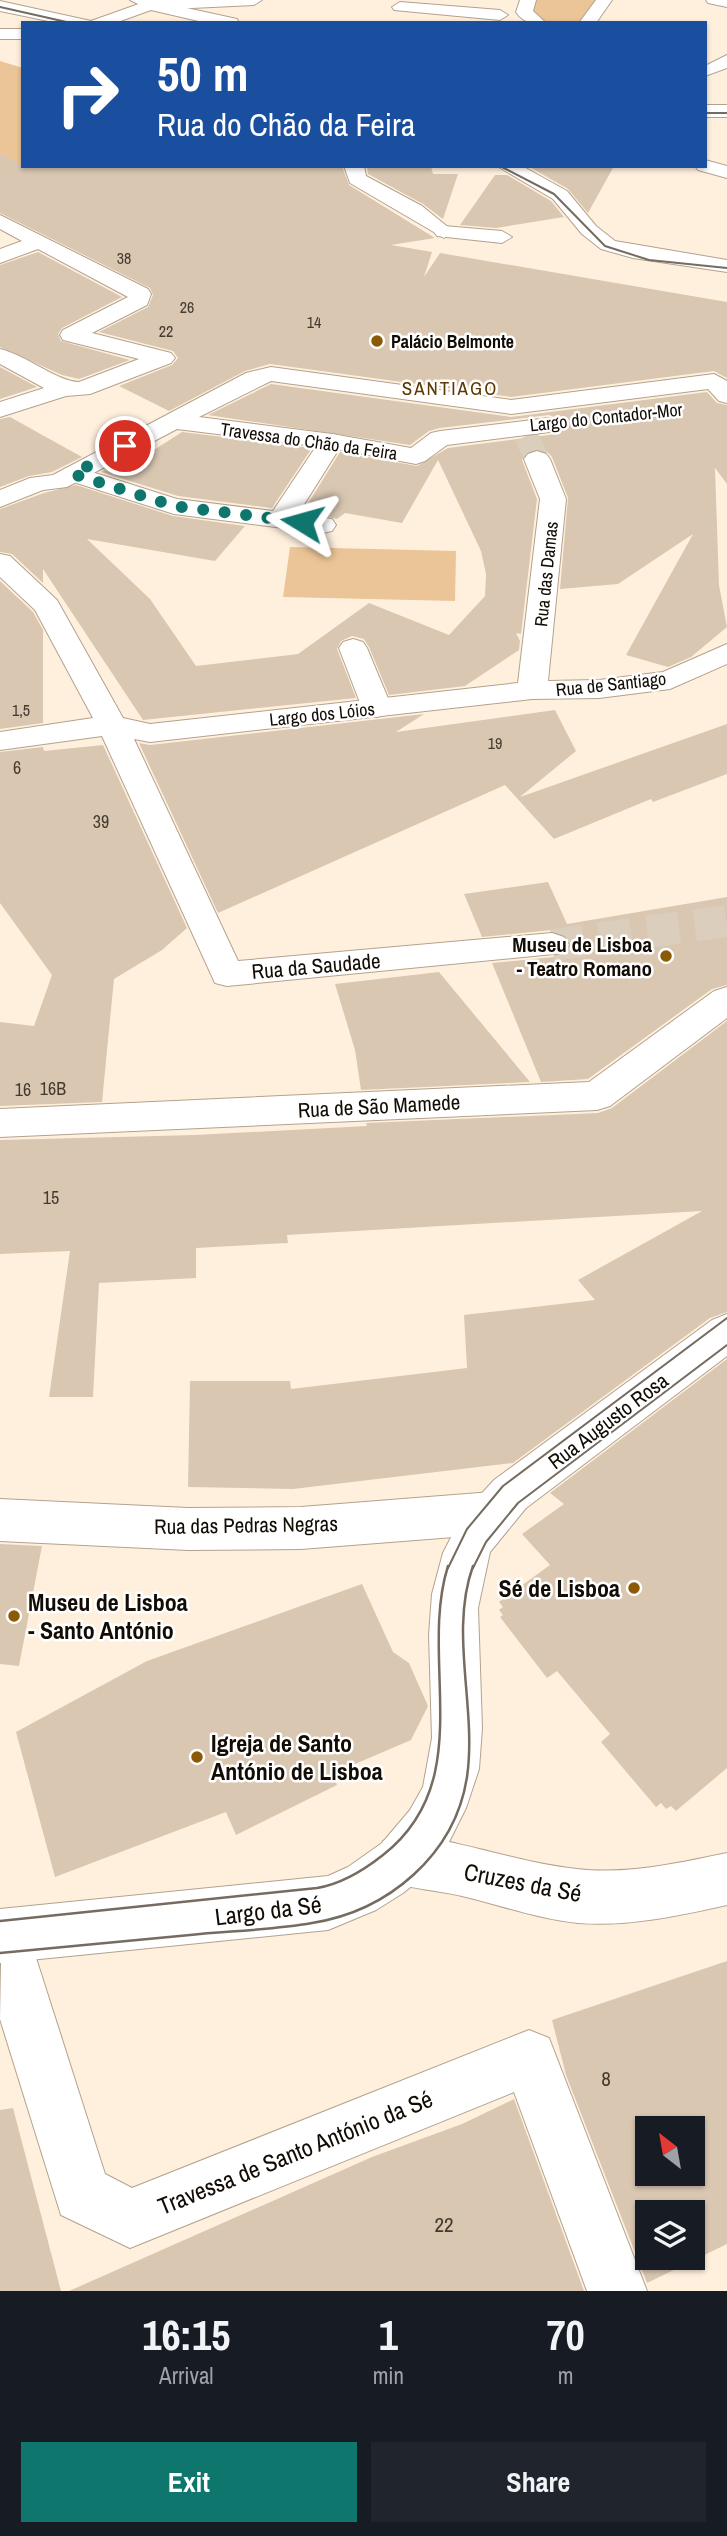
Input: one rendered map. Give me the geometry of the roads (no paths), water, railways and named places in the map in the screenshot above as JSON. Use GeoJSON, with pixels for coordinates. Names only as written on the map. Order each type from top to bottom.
{"type":"FeatureCollection","features":[{"type":"Feature","properties":{"kind":"street"},"geometry":{"type":"LineString","coordinates":[[102,21],[144,2],[254,0]]}},
{"type":"Feature","properties":{"kind":"street"},"geometry":{"type":"LineString","coordinates":[[588,21],[604,0]]}},
{"type":"Feature","properties":{"kind":"street"},"geometry":{"type":"LineString","coordinates":[[714,0],[727,2]]}},
{"type":"Feature","properties":{"kind":"street"},"geometry":{"type":"LineString","coordinates":[[144,2],[223,21]]}},
{"type":"Feature","properties":{"kind":"street"},"geometry":{"type":"LineString","coordinates":[[386,21],[401,4],[500,15]]}},
{"type":"Feature","properties":{"kind":"street"},"geometry":{"type":"LineString","coordinates":[[0,6],[74,21]]}},
{"type":"Feature","properties":{"kind":"street"},"geometry":{"type":"LineString","coordinates":[[0,34],[21,34]]}},
{"type":"Feature","properties":{"kind":"street"},"geometry":{"type":"LineString","coordinates":[[707,71],[714,69],[723,52]]}},
{"type":"Feature","properties":{"kind":"street"},"geometry":{"type":"LineString","coordinates":[[707,111],[727,111]]}},
{"type":"Feature","properties":{"kind":"street"},"geometry":{"type":"LineString","coordinates":[[707,167],[727,172]]}},
{"type":"Feature","properties":{"kind":"street"},"geometry":{"type":"LineString","coordinates":[[354,168],[357,179],[415,210],[444,232],[502,237]]}},
{"type":"Feature","properties":{"kind":"street"},"geometry":{"type":"LineString","coordinates":[[515,169],[560,194],[599,239],[634,252],[727,266]]}},
{"type":"Feature","properties":{"kind":"street"},"geometry":{"type":"LineString","coordinates":[[0,221],[140,294],[139,300],[54,342],[8,359]]}},
{"type":"Feature","properties":{"kind":"street"},"geometry":{"type":"LineString","coordinates":[[0,257],[40,241]]}},
{"type":"Feature","properties":{"kind":"street"},"geometry":{"type":"LineString","coordinates":[[0,410],[64,389],[82,389],[163,358],[54,342]]}},
{"type":"Feature","properties":{"kind":"street"},"geometry":{"type":"LineString","coordinates":[[8,359],[64,389]]}},
{"type":"Feature","properties":{"kind":"street"},"geometry":{"type":"LineString","coordinates":[[0,499],[39,483],[65,478],[254,378],[287,374],[524,433]]}},
{"type":"Feature","properties":{"kind":"street","name":"Largo do Contador-Mor"},"geometry":{"type":"LineString","coordinates":[[524,433],[723,384]]}},
{"type":"Feature","properties":{"kind":"street","name":"Largo do Contador-Mor"},"geometry":{"type":"LineString","coordinates":[[524,433],[727,403]]}},
{"type":"Feature","properties":{"kind":"street","name":"Travessa do Chão da Feira"},"geometry":{"type":"LineString","coordinates":[[173,421],[331,441],[416,456],[440,438],[524,433]]}},
{"type":"Feature","properties":{"kind":"street","name":"Rua das Damas"},"geometry":{"type":"LineString","coordinates":[[524,433],[553,499],[532,690]]}},
{"type":"Feature","properties":{"kind":"street"},"geometry":{"type":"LineString","coordinates":[[281,519],[331,441]]}},
{"type":"Feature","properties":{"kind":"street"},"geometry":{"type":"LineString","coordinates":[[65,478],[174,506],[323,525]]}},
{"type":"Feature","properties":{"kind":"street"},"geometry":{"type":"LineString","coordinates":[[0,524],[59,494],[65,478]]}},
{"type":"Feature","properties":{"kind":"street"},"geometry":{"type":"LineString","coordinates":[[0,562],[47,606],[112,725],[0,741]]}},
{"type":"Feature","properties":{"kind":"street"},"geometry":{"type":"LineString","coordinates":[[353,648],[377,708]]}},
{"type":"Feature","properties":{"kind":"street","name":"Rua de Santiago"},"geometry":{"type":"LineString","coordinates":[[532,690],[599,689],[670,680],[727,653]]}},
{"type":"Feature","properties":{"kind":"street","name":"Largo dos Lóios"},"geometry":{"type":"LineString","coordinates":[[112,725],[150,733],[532,690]]}},
{"type":"Feature","properties":{"kind":"street","name":"Rua da Saudade"},"geometry":{"type":"LineString","coordinates":[[112,725],[227,974],[552,945]]}},
{"type":"Feature","properties":{"kind":"street","name":"Rua de São Mamede"},"geometry":{"type":"LineString","coordinates":[[0,1123],[597,1096],[727,1000]]}},
{"type":"Feature","properties":{"kind":"street","name":"Rua Augusto Rosa"},"geometry":{"type":"LineString","coordinates":[[492,1513],[510,1494],[727,1332]]}},
{"type":"Feature","properties":{"kind":"street","name":"Rua das Pedras Negras"},"geometry":{"type":"LineString","coordinates":[[0,1520],[188,1529],[288,1528],[492,1513]]}},
{"type":"Feature","properties":{"kind":"street","name":"Largo da Sé"},"geometry":{"type":"LineString","coordinates":[[1,1936],[328,1903],[368,1886],[402,1860],[429,1827],[448,1790],[456,1750],[452,1622],[456,1585],[466,1551],[492,1513]]}},
{"type":"Feature","properties":{"kind":"street","name":"Cruzes da Sé"},"geometry":{"type":"LineString","coordinates":[[402,1860],[429,1862],[577,1896],[676,1892],[727,1879]]}},
{"type":"Feature","properties":{"kind":"street","name":"Travessa de Santo António da Sé"},"geometry":{"type":"LineString","coordinates":[[1,1936],[82,2194],[130,2218],[529,2058],[617,2291]]}},
{"type":"Feature","properties":{"kind":"tunnel"},"geometry":{"type":"LineString","coordinates":[[526,436],[537,459]]}},
{"type":"Feature","properties":{"kind":"tunnel"},"geometry":{"type":"LineString","coordinates":[[552,945],[727,921]]}},
{"type":"Feature","properties":{"kind":"tram line"},"geometry":{"type":"LineString","coordinates":[[0,7],[62,21]]}},
{"type":"Feature","properties":{"kind":"tram line"},"geometry":{"type":"LineString","coordinates":[[707,113],[727,113]]}},
{"type":"Feature","properties":{"kind":"tram line"},"geometry":{"type":"LineString","coordinates":[[504,168],[554,194],[605,246],[649,260],[727,268]]}},
{"type":"Feature","properties":{"kind":"tram line"},"geometry":{"type":"LineString","coordinates":[[448,1568],[467,1529],[503,1486],[727,1318]]}},
{"type":"Feature","properties":{"kind":"tram line"},"geometry":{"type":"LineString","coordinates":[[473,1568],[486,1542],[518,1503],[727,1345]]}},
{"type":"Feature","properties":{"kind":"tram line"},"geometry":{"type":"LineString","coordinates":[[0,1921],[317,1888],[352,1876],[383,1855],[412,1825],[429,1792],[438,1756],[439,1641],[441,1603],[448,1566]]}},
{"type":"Feature","properties":{"kind":"tram line"},"geometry":{"type":"LineString","coordinates":[[0,1953],[312,1923],[367,1906],[414,1875],[433,1854],[448,1831],[460,1805],[467,1777],[469,1724],[463,1618],[466,1591],[473,1566]]}},
{"type":"Feature","properties":{"kind":"place","name":"Palácio Belmonte"},"geometry":{"type":"Point","coordinates":[377,341]}},
{"type":"Feature","properties":{"kind":"place","name":"Museu de Lisboa - Teatro Romano"},"geometry":{"type":"Point","coordinates":[666,956]}},
{"type":"Feature","properties":{"kind":"place","name":"Sé de Lisboa"},"geometry":{"type":"Point","coordinates":[634,1588]}},
{"type":"Feature","properties":{"kind":"place","name":"Museu de Lisboa - Santo António"},"geometry":{"type":"Point","coordinates":[14,1616]}},
{"type":"Feature","properties":{"kind":"place","name":"Igreja de Santo António de Lisboa"},"geometry":{"type":"Point","coordinates":[197,1757]}},
{"type":"Feature","properties":{"kind":"district","name":"SANTIAGO"},"geometry":{"type":"Point","coordinates":[450,388]}}]}
